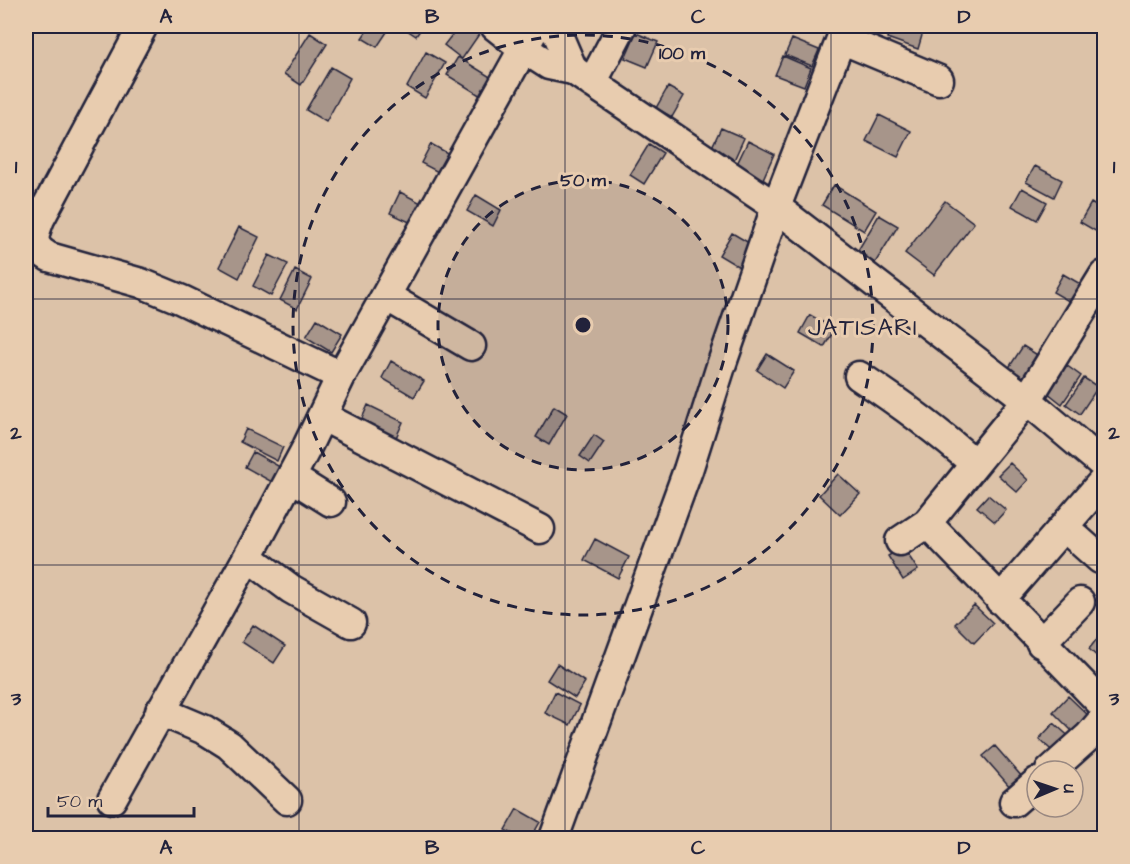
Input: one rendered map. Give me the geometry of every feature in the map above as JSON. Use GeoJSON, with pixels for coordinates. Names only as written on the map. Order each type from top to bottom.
{"type":"FeatureCollection","features":[{"type":"Feature","properties":{"kind":"street"},"geometry":{"type":"LineString","coordinates":[[143,26],[40,219],[34,238],[35,244],[49,257],[141,283],[182,300],[341,376]]}},
{"type":"Feature","properties":{"kind":"street"},"geometry":{"type":"LineString","coordinates":[[495,26],[536,34],[571,73],[776,207],[1027,400],[1104,465]]}},
{"type":"Feature","properties":{"kind":"street"},"geometry":{"type":"LineString","coordinates":[[571,73],[622,26]]}},
{"type":"Feature","properties":{"kind":"street"},"geometry":{"type":"LineString","coordinates":[[554,838],[688,470],[776,207],[843,32],[939,80]]}},
{"type":"Feature","properties":{"kind":"street"},"geometry":{"type":"LineString","coordinates":[[112,799],[248,557],[341,376],[536,34]]}},
{"type":"Feature","properties":{"kind":"street"},"geometry":{"type":"LineString","coordinates":[[900,542],[927,523],[1027,400],[1104,275]]}},
{"type":"Feature","properties":{"kind":"street"},"geometry":{"type":"LineString","coordinates":[[386,296],[471,346]]}},
{"type":"Feature","properties":{"kind":"street"},"geometry":{"type":"LineString","coordinates":[[859,376],[933,428],[975,464]]}},
{"type":"Feature","properties":{"kind":"street"},"geometry":{"type":"LineString","coordinates":[[322,416],[540,529]]}},
{"type":"Feature","properties":{"kind":"street"},"geometry":{"type":"LineString","coordinates":[[291,477],[331,502]]}},
{"type":"Feature","properties":{"kind":"street"},"geometry":{"type":"LineString","coordinates":[[1000,600],[1104,480]]}},
{"type":"Feature","properties":{"kind":"street"},"geometry":{"type":"LineString","coordinates":[[927,523],[1104,706]]}},
{"type":"Feature","properties":{"kind":"street"},"geometry":{"type":"LineString","coordinates":[[1064,527],[1100,559]]}},
{"type":"Feature","properties":{"kind":"street"},"geometry":{"type":"LineString","coordinates":[[248,557],[291,589],[351,623]]}},
{"type":"Feature","properties":{"kind":"street"},"geometry":{"type":"LineString","coordinates":[[1041,643],[1080,602]]}},
{"type":"Feature","properties":{"kind":"street"},"geometry":{"type":"LineString","coordinates":[[160,711],[205,730],[229,745],[287,800]]}},
{"type":"Feature","properties":{"kind":"street"},"geometry":{"type":"LineString","coordinates":[[1063,759],[1089,736],[1104,718]]}},
{"type":"Feature","properties":{"kind":"street"},"geometry":{"type":"LineString","coordinates":[[1014,802],[1025,792]]}},
{"type":"Feature","properties":{"kind":"building"},"geometry":{"type":"Polygon","coordinates":[[[370,26],[391,26],[377,47],[362,38],[370,26]]]}},
{"type":"Feature","properties":{"kind":"building"},"geometry":{"type":"Polygon","coordinates":[[[401,26],[423,26],[416,36],[401,26]]]}},
{"type":"Feature","properties":{"kind":"building"},"geometry":{"type":"Polygon","coordinates":[[[459,26],[476,26],[482,30],[462,59],[444,45],[459,26]]]}},
{"type":"Feature","properties":{"kind":"building"},"geometry":{"type":"Polygon","coordinates":[[[892,26],[905,26],[923,32],[918,49],[887,38],[892,26]]]}},
{"type":"Feature","properties":{"kind":"building"},"geometry":{"type":"Polygon","coordinates":[[[310,33],[327,44],[301,85],[284,74],[310,33]]]}},
{"type":"Feature","properties":{"kind":"building"},"geometry":{"type":"Polygon","coordinates":[[[636,33],[658,42],[647,67],[625,58],[636,33]]]}},
{"type":"Feature","properties":{"kind":"building"},"geometry":{"type":"Polygon","coordinates":[[[792,39],[819,50],[812,66],[785,55],[792,39]]]}},
{"type":"Feature","properties":{"kind":"building"},"geometry":{"type":"Polygon","coordinates":[[[426,52],[445,63],[425,98],[407,87],[426,52]]]}},
{"type":"Feature","properties":{"kind":"building"},"geometry":{"type":"Polygon","coordinates":[[[783,56],[811,68],[804,86],[775,75],[783,56]]]}},
{"type":"Feature","properties":{"kind":"building"},"geometry":{"type":"Polygon","coordinates":[[[458,57],[500,83],[489,101],[447,75],[458,57]]]}},
{"type":"Feature","properties":{"kind":"building"},"geometry":{"type":"Polygon","coordinates":[[[331,67],[350,78],[326,122],[306,110],[331,67]]]}},
{"type":"Feature","properties":{"kind":"building"},"geometry":{"type":"Polygon","coordinates":[[[668,87],[684,96],[672,117],[656,108],[668,87]]]}},
{"type":"Feature","properties":{"kind":"building"},"geometry":{"type":"Polygon","coordinates":[[[879,115],[911,131],[898,157],[866,141],[879,115]]]}},
{"type":"Feature","properties":{"kind":"building"},"geometry":{"type":"Polygon","coordinates":[[[721,128],[744,138],[734,160],[711,149],[721,128]]]}},
{"type":"Feature","properties":{"kind":"building"},"geometry":{"type":"Polygon","coordinates":[[[748,141],[774,154],[763,179],[736,166],[748,141]]]}},
{"type":"Feature","properties":{"kind":"building"},"geometry":{"type":"Polygon","coordinates":[[[431,144],[451,155],[442,174],[421,163],[431,144]]]}},
{"type":"Feature","properties":{"kind":"building"},"geometry":{"type":"Polygon","coordinates":[[[649,144],[663,153],[644,184],[630,175],[649,144]]]}},
{"type":"Feature","properties":{"kind":"building"},"geometry":{"type":"Polygon","coordinates":[[[1035,166],[1062,180],[1054,197],[1026,182],[1035,166]]]}},
{"type":"Feature","properties":{"kind":"building"},"geometry":{"type":"Polygon","coordinates":[[[834,185],[876,211],[864,231],[822,205],[834,185]]]}},
{"type":"Feature","properties":{"kind":"building"},"geometry":{"type":"Polygon","coordinates":[[[1022,188],[1047,202],[1037,220],[1012,206],[1022,188]]]}},
{"type":"Feature","properties":{"kind":"building"},"geometry":{"type":"Polygon","coordinates":[[[400,192],[425,205],[416,225],[390,213],[400,192]]]}},
{"type":"Feature","properties":{"kind":"building"},"geometry":{"type":"Polygon","coordinates":[[[476,195],[501,210],[493,226],[467,211],[476,195]]]}},
{"type":"Feature","properties":{"kind":"building"},"geometry":{"type":"Polygon","coordinates":[[[945,201],[974,223],[934,275],[905,253],[945,201]]]}},
{"type":"Feature","properties":{"kind":"building"},"geometry":{"type":"Polygon","coordinates":[[[1091,203],[1104,211],[1104,236],[1080,222],[1091,203]]]}},
{"type":"Feature","properties":{"kind":"building"},"geometry":{"type":"Polygon","coordinates":[[[879,215],[898,226],[875,263],[857,252],[879,215]]]}},
{"type":"Feature","properties":{"kind":"building"},"geometry":{"type":"Polygon","coordinates":[[[239,227],[259,237],[239,278],[219,267],[239,227]]]}},
{"type":"Feature","properties":{"kind":"building"},"geometry":{"type":"Polygon","coordinates":[[[732,233],[756,247],[744,270],[719,255],[732,233]]]}},
{"type":"Feature","properties":{"kind":"building"},"geometry":{"type":"Polygon","coordinates":[[[269,255],[288,264],[271,296],[253,286],[269,255]]]}},
{"type":"Feature","properties":{"kind":"building"},"geometry":{"type":"Polygon","coordinates":[[[295,270],[312,279],[297,309],[280,300],[295,270]]]}},
{"type":"Feature","properties":{"kind":"building"},"geometry":{"type":"Polygon","coordinates":[[[1063,274],[1089,289],[1079,307],[1053,292],[1063,274]]]}},
{"type":"Feature","properties":{"kind":"building"},"geometry":{"type":"Polygon","coordinates":[[[810,315],[835,329],[824,347],[800,333],[810,315]]]}},
{"type":"Feature","properties":{"kind":"building"},"geometry":{"type":"Polygon","coordinates":[[[317,319],[342,334],[331,352],[306,337],[317,319]]]}},
{"type":"Feature","properties":{"kind":"building"},"geometry":{"type":"Polygon","coordinates":[[[1023,346],[1039,356],[1024,379],[1008,369],[1023,346]]]}},
{"type":"Feature","properties":{"kind":"building"},"geometry":{"type":"Polygon","coordinates":[[[767,354],[794,371],[783,388],[757,370],[767,354]]]}},
{"type":"Feature","properties":{"kind":"building"},"geometry":{"type":"Polygon","coordinates":[[[391,361],[424,381],[414,397],[382,378],[391,361]]]}},
{"type":"Feature","properties":{"kind":"building"},"geometry":{"type":"Polygon","coordinates":[[[1066,365],[1081,376],[1062,404],[1047,392],[1066,365]]]}},
{"type":"Feature","properties":{"kind":"building"},"geometry":{"type":"Polygon","coordinates":[[[1084,378],[1098,387],[1080,414],[1066,404],[1084,378]]]}},
{"type":"Feature","properties":{"kind":"building"},"geometry":{"type":"Polygon","coordinates":[[[368,405],[403,422],[394,442],[359,425],[368,405]]]}},
{"type":"Feature","properties":{"kind":"building"},"geometry":{"type":"Polygon","coordinates":[[[554,406],[567,414],[549,445],[536,437],[554,406]]]}},
{"type":"Feature","properties":{"kind":"building"},"geometry":{"type":"Polygon","coordinates":[[[246,429],[283,447],[277,461],[240,442],[246,429]]]}},
{"type":"Feature","properties":{"kind":"building"},"geometry":{"type":"Polygon","coordinates":[[[594,435],[604,442],[590,463],[580,456],[594,435]]]}},
{"type":"Feature","properties":{"kind":"building"},"geometry":{"type":"Polygon","coordinates":[[[253,452],[280,467],[272,482],[245,467],[253,452]]]}},
{"type":"Feature","properties":{"kind":"building"},"geometry":{"type":"Polygon","coordinates":[[[1010,463],[1028,480],[1017,492],[998,475],[1010,463]]]}},
{"type":"Feature","properties":{"kind":"building"},"geometry":{"type":"Polygon","coordinates":[[[838,474],[860,494],[840,515],[819,495],[838,474]]]}},
{"type":"Feature","properties":{"kind":"building"},"geometry":{"type":"Polygon","coordinates":[[[988,495],[1006,510],[995,522],[977,507],[988,495]]]}},
{"type":"Feature","properties":{"kind":"building"},"geometry":{"type":"Polygon","coordinates":[[[595,539],[629,557],[618,578],[584,560],[595,539]]]}},
{"type":"Feature","properties":{"kind":"building"},"geometry":{"type":"Polygon","coordinates":[[[903,547],[918,570],[903,580],[888,556],[903,547]]]}},
{"type":"Feature","properties":{"kind":"building"},"geometry":{"type":"Polygon","coordinates":[[[1104,591],[1104,612],[1094,603],[1104,591]]]}},
{"type":"Feature","properties":{"kind":"building"},"geometry":{"type":"Polygon","coordinates":[[[974,605],[993,623],[974,643],[955,624],[974,605]]]}},
{"type":"Feature","properties":{"kind":"building"},"geometry":{"type":"Polygon","coordinates":[[[253,625],[285,646],[274,663],[242,642],[253,625]]]}},
{"type":"Feature","properties":{"kind":"building"},"geometry":{"type":"Polygon","coordinates":[[[1104,630],[1104,663],[1089,649],[1104,630]]]}},
{"type":"Feature","properties":{"kind":"building"},"geometry":{"type":"Polygon","coordinates":[[[557,664],[585,682],[575,698],[547,680],[557,664]]]}},
{"type":"Feature","properties":{"kind":"building"},"geometry":{"type":"Polygon","coordinates":[[[555,692],[580,705],[570,725],[545,713],[555,692]]]}},
{"type":"Feature","properties":{"kind":"building"},"geometry":{"type":"Polygon","coordinates":[[[1068,696],[1090,717],[1074,733],[1053,712],[1068,696]]]}},
{"type":"Feature","properties":{"kind":"building"},"geometry":{"type":"Polygon","coordinates":[[[1054,723],[1074,741],[1059,757],[1039,739],[1054,723]]]}},
{"type":"Feature","properties":{"kind":"building"},"geometry":{"type":"Polygon","coordinates":[[[995,746],[1023,778],[1011,788],[983,756],[995,746]]]}},
{"type":"Feature","properties":{"kind":"building"},"geometry":{"type":"Polygon","coordinates":[[[517,809],[540,822],[531,838],[521,838],[505,830],[517,809]]]}},
{"type":"Feature","properties":{"kind":"district","name":"JATISARI"},"geometry":{"type":"Point","coordinates":[863,327]}}]}
